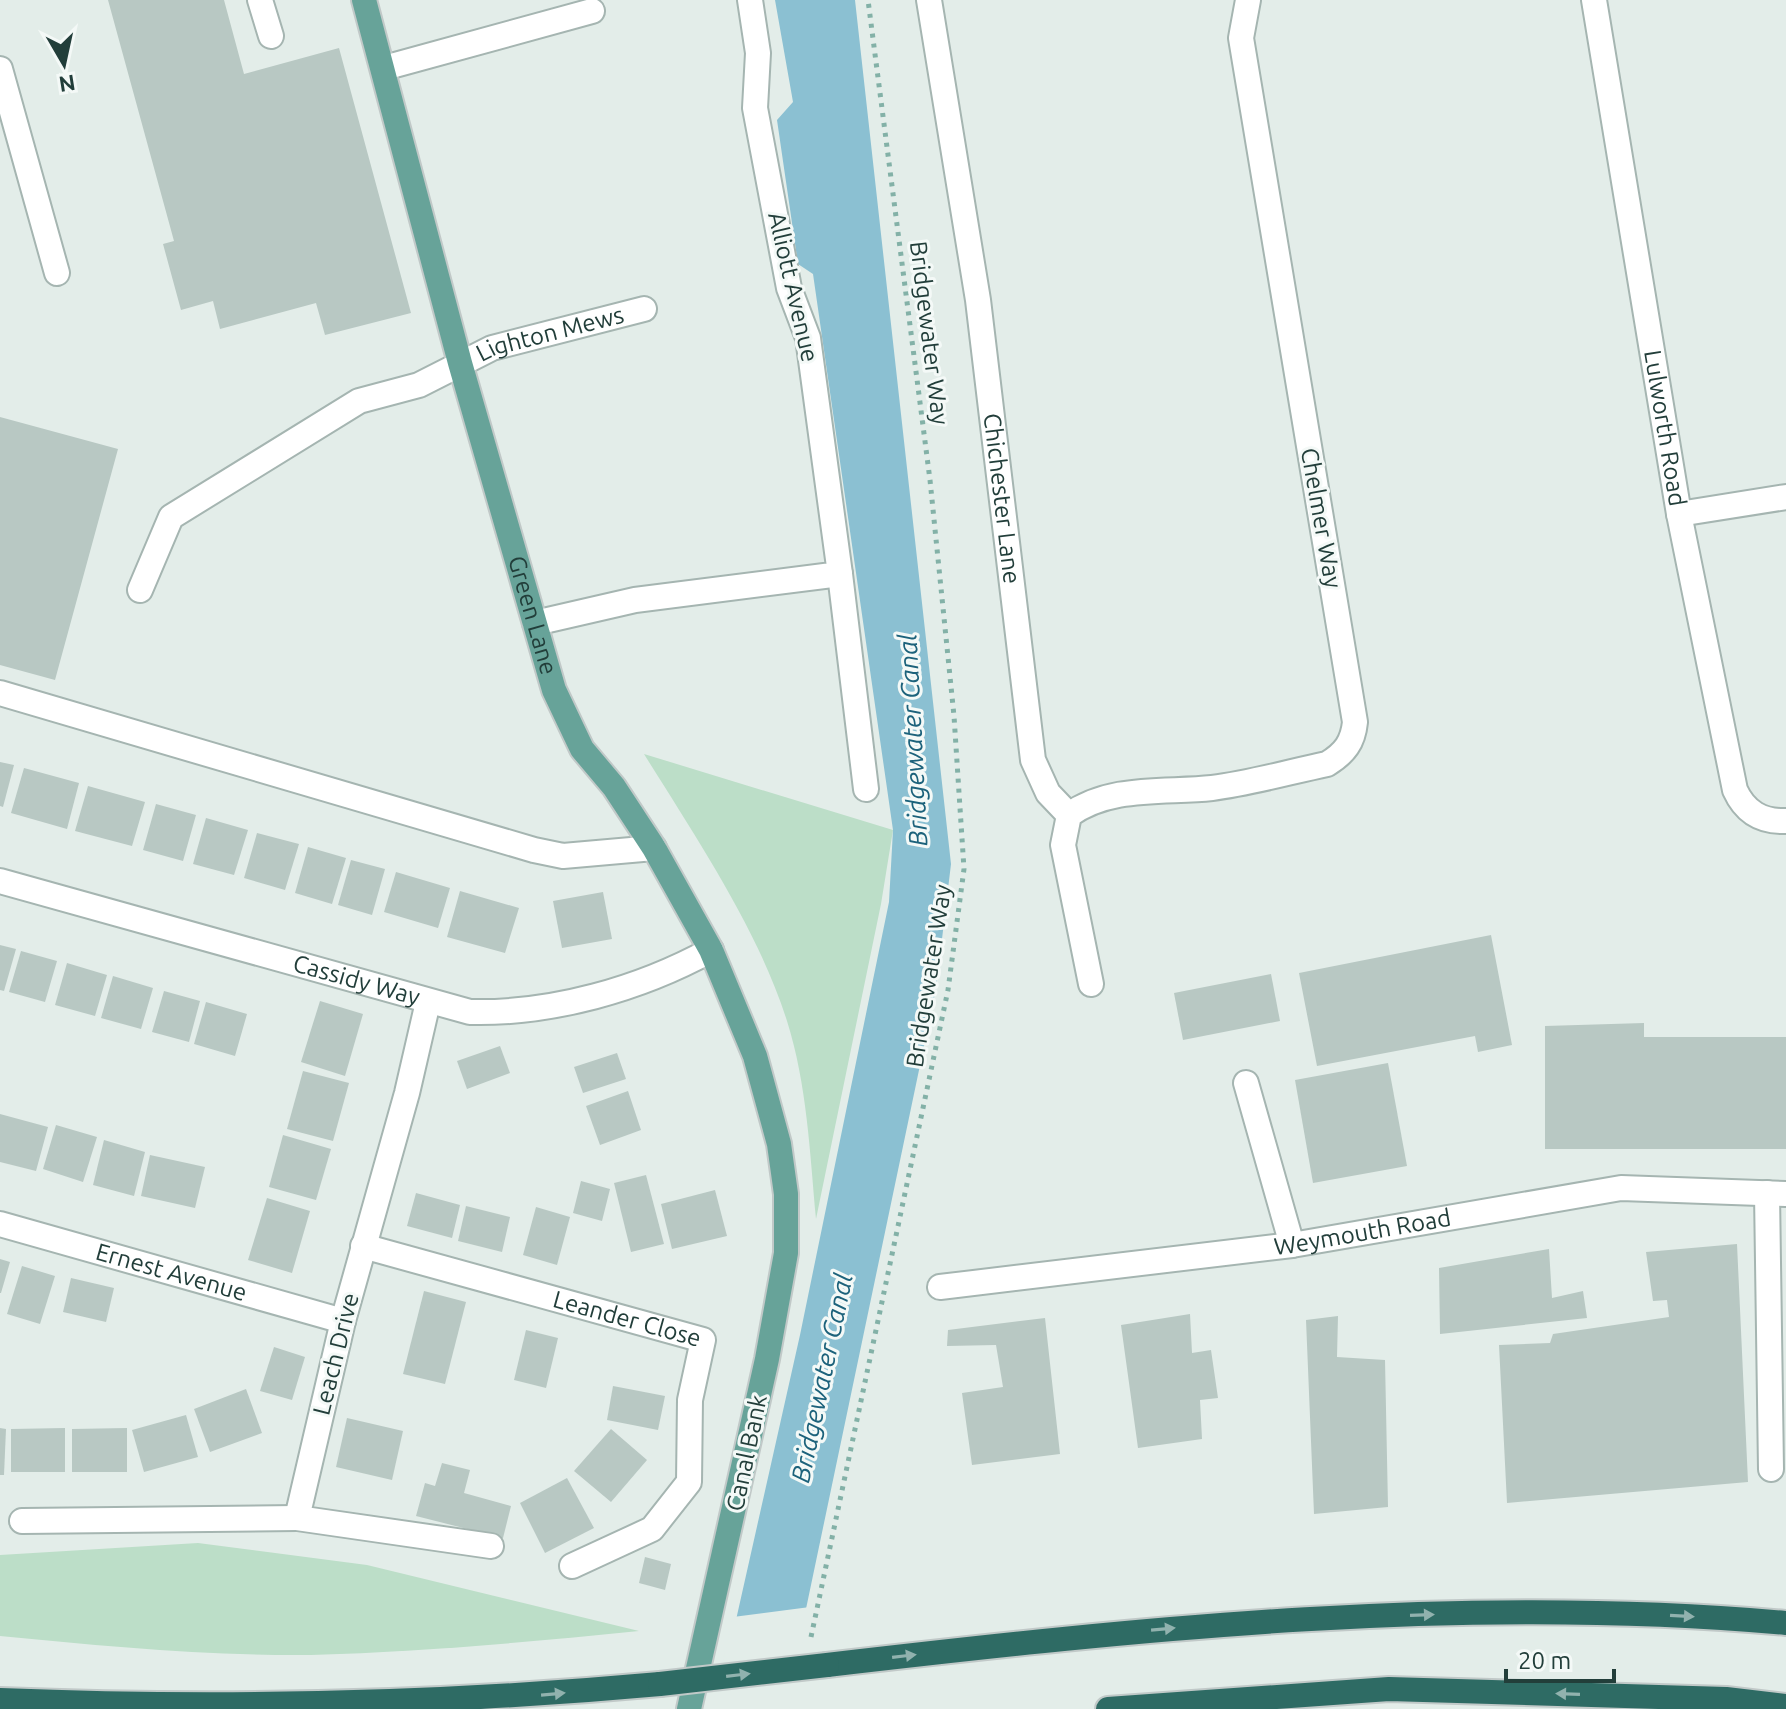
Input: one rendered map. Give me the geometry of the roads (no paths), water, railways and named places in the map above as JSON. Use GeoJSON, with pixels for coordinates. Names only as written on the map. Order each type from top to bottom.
{"type":"FeatureCollection","features":[{"type":"Feature","properties":{"kind":"highway"},"geometry":{"type":"LineString","coordinates":[[0,1700],[142,1708],[340,1708],[660,1684],[1080,1635],[1254,1622],[1495,1613],[1620,1613],[1786,1623]]}},
{"type":"Feature","properties":{"kind":"highway"},"geometry":{"type":"LineString","coordinates":[[1108,1709],[1389,1689],[1726,1699],[1786,1706]]}},
{"type":"Feature","properties":{"kind":"main road","name":"Green Lane"},"geometry":{"type":"LineString","coordinates":[[364,0],[460,363],[567,723],[654,848],[711,950],[741,1019],[765,1088],[786,1194]]}},
{"type":"Feature","properties":{"kind":"main road","name":"Canal Bank"},"geometry":{"type":"LineString","coordinates":[[689,1709],[767,1359],[786,1253],[786,1194]]}},
{"type":"Feature","properties":{"kind":"street"},"geometry":{"type":"LineString","coordinates":[[260,0],[271,36]]}},
{"type":"Feature","properties":{"kind":"street","name":"Alliott Avenue"},"geometry":{"type":"LineString","coordinates":[[750,0],[758,53],[755,108],[789,288],[808,338],[866,789]]}},
{"type":"Feature","properties":{"kind":"street","name":"Chichester Lane"},"geometry":{"type":"LineString","coordinates":[[929,0],[978,300],[1033,760],[1048,793],[1069,815]]}},
{"type":"Feature","properties":{"kind":"street","name":"Chelmer Way"},"geometry":{"type":"LineString","coordinates":[[1069,815],[1091,802],[1116,797],[1164,788],[1212,788],[1327,764],[1339,757],[1354,736],[1355,722],[1241,38],[1248,0]]}},
{"type":"Feature","properties":{"kind":"street","name":"Lulworth Road"},"geometry":{"type":"LineString","coordinates":[[1594,0],[1679,514],[1735,790],[1747,808],[1759,817],[1786,821]]}},
{"type":"Feature","properties":{"kind":"street"},"geometry":{"type":"LineString","coordinates":[[384,68],[592,11]]}},
{"type":"Feature","properties":{"kind":"street"},"geometry":{"type":"LineString","coordinates":[[0,69],[57,273]]}},
{"type":"Feature","properties":{"kind":"street","name":"Lighton Mews"},"geometry":{"type":"LineString","coordinates":[[140,590],[171,517],[359,401],[419,385],[492,348],[644,309]]}},
{"type":"Feature","properties":{"kind":"street"},"geometry":{"type":"LineString","coordinates":[[1679,514],[1786,497]]}},
{"type":"Feature","properties":{"kind":"street"},"geometry":{"type":"LineString","coordinates":[[535,623],[635,600],[840,574]]}},
{"type":"Feature","properties":{"kind":"street"},"geometry":{"type":"LineString","coordinates":[[0,693],[534,850],[563,856],[654,848]]}},
{"type":"Feature","properties":{"kind":"street"},"geometry":{"type":"LineString","coordinates":[[1069,815],[1063,845],[1091,984]]}},
{"type":"Feature","properties":{"kind":"street","name":"Cassidy Way"},"geometry":{"type":"LineString","coordinates":[[0,881],[428,1002],[487,1013],[581,998],[649,981],[711,950]]}},
{"type":"Feature","properties":{"kind":"street","name":"Leach Drive"},"geometry":{"type":"LineString","coordinates":[[297,1518],[343,1321],[407,1093],[428,1002]]}},
{"type":"Feature","properties":{"kind":"street"},"geometry":{"type":"LineString","coordinates":[[1246,1083],[1292,1245]]}},
{"type":"Feature","properties":{"kind":"street","name":"Weymouth Road"},"geometry":{"type":"LineString","coordinates":[[940,1287],[1292,1245],[1621,1188],[1777,1193]]}},
{"type":"Feature","properties":{"kind":"street"},"geometry":{"type":"LineString","coordinates":[[1771,1469],[1777,1193]]}},
{"type":"Feature","properties":{"kind":"street","name":"Ernest Avenue"},"geometry":{"type":"LineString","coordinates":[[0,1224],[343,1321]]}},
{"type":"Feature","properties":{"kind":"street","name":"Leander Close"},"geometry":{"type":"LineString","coordinates":[[363,1246],[703,1340],[690,1400],[689,1482],[652,1529],[572,1566]]}},
{"type":"Feature","properties":{"kind":"street"},"geometry":{"type":"LineString","coordinates":[[22,1521],[297,1518],[491,1546]]}},
{"type":"Feature","properties":{"kind":"water","name":"Bridgewater Canal"},"geometry":{"type":"Polygon","coordinates":[[[775,0],[855,0],[951,864],[936,989],[785,1709],[716,1709],[800,1335],[889,902],[893,830],[813,274],[798,264],[777,120],[793,102],[775,0]]]}}]}
